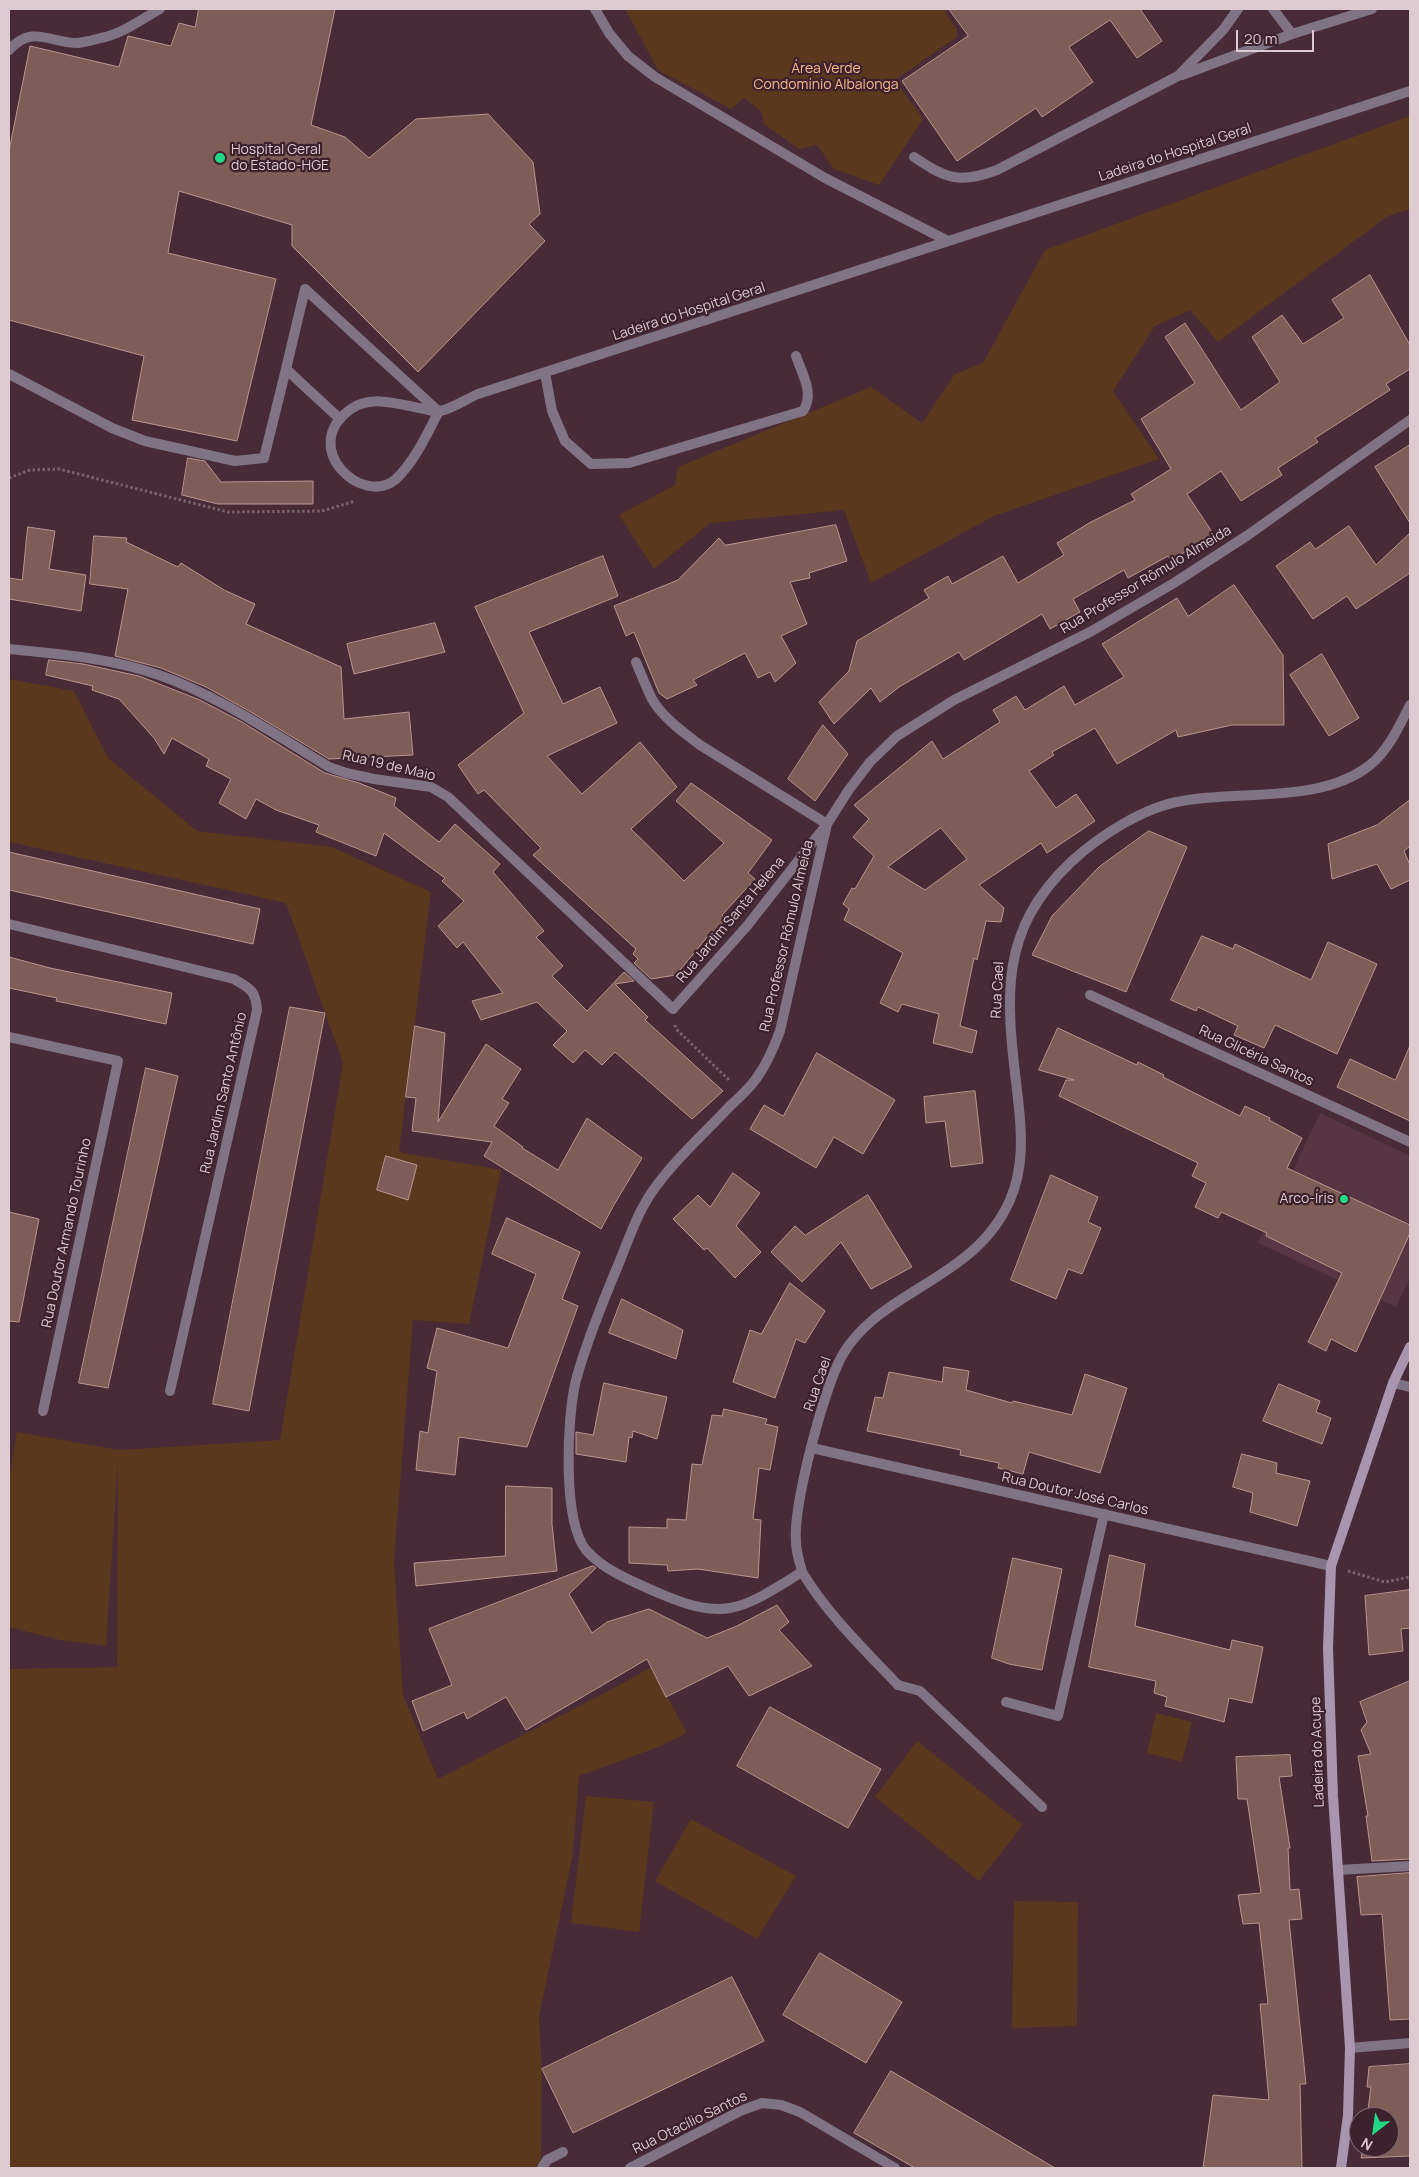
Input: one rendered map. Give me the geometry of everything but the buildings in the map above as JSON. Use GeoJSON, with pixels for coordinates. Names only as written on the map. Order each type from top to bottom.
{"type":"FeatureCollection","features":[{"type":"Feature","properties":{"kind":"street"},"geometry":{"type":"LineString","coordinates":[[9,50],[18,40],[40,35],[77,43],[103,38],[133,25],[160,9]]}},
{"type":"Feature","properties":{"kind":"street"},"geometry":{"type":"LineString","coordinates":[[595,9],[609,33],[628,56],[655,77],[826,178],[948,241]]}},
{"type":"Feature","properties":{"kind":"street"},"geometry":{"type":"LineString","coordinates":[[1178,76],[1223,30],[1238,9]]}},
{"type":"Feature","properties":{"kind":"street"},"geometry":{"type":"LineString","coordinates":[[1273,9],[1292,34]]}},
{"type":"Feature","properties":{"kind":"street"},"geometry":{"type":"LineString","coordinates":[[914,157],[932,169],[954,178],[977,177],[997,170],[1178,76],[1292,34],[1372,9]]}},
{"type":"Feature","properties":{"kind":"street","name":"Ladeira do Hospital Geral"},"geometry":{"type":"LineString","coordinates":[[439,411],[478,394],[847,276],[948,241],[1410,91]]}},
{"type":"Feature","properties":{"kind":"street"},"geometry":{"type":"LineString","coordinates":[[9,374],[112,428],[145,441],[235,460],[264,458],[305,289],[439,411]]}},
{"type":"Feature","properties":{"kind":"street"},"geometry":{"type":"LineString","coordinates":[[545,373],[552,411],[565,441],[592,464],[629,463],[803,411],[808,404],[809,394],[796,356]]}},
{"type":"Feature","properties":{"kind":"street"},"geometry":{"type":"LineString","coordinates":[[286,369],[340,419]]}},
{"type":"Feature","properties":{"kind":"street"},"geometry":{"type":"LineString","coordinates":[[376,401],[439,411],[418,449],[395,480],[382,486],[368,486],[344,473],[334,461],[330,449],[330,438],[340,419],[351,408],[376,401]]}},
{"type":"Feature","properties":{"kind":"street","name":"Rua Professor Rômulo Almeida"},"geometry":{"type":"LineString","coordinates":[[802,1572],[756,1600],[734,1608],[713,1610],[686,1605],[632,1582],[597,1559],[587,1550],[577,1534],[573,1519],[569,1468],[573,1394],[586,1348],[634,1227],[656,1185],[758,1077],[780,1031],[827,824],[848,791],[870,762],[897,736],[954,700],[1090,632],[1174,583],[1248,535],[1410,420]]}},
{"type":"Feature","properties":{"kind":"street","name":"Rua 19 de Maio"},"geometry":{"type":"LineString","coordinates":[[9,649],[88,658],[159,675],[219,702],[329,767],[364,777],[431,787],[448,797],[672,1010]]}},
{"type":"Feature","properties":{"kind":"street"},"geometry":{"type":"LineString","coordinates":[[636,662],[652,700],[666,717],[681,730],[700,745],[827,824]]}},
{"type":"Feature","properties":{"kind":"street","name":"Rua Cael"},"geometry":{"type":"LineString","coordinates":[[812,1448],[831,1378],[854,1336],[897,1302],[961,1262],[984,1240],[1000,1220],[1010,1200],[1017,1180],[1022,1140],[1010,1027],[1009,995],[1013,957],[1018,939],[1031,910],[1051,883],[1072,861],[1099,840],[1151,810],[1178,801],[1311,790],[1332,786],[1357,775],[1374,763],[1388,744],[1410,705]]}},
{"type":"Feature","properties":{"kind":"street","name":"Rua Jardim Santa Helena"},"geometry":{"type":"LineString","coordinates":[[672,1010],[747,926],[827,824]]}},
{"type":"Feature","properties":{"kind":"street","name":"Rua Jardim Santo Antônio"},"geometry":{"type":"LineString","coordinates":[[9,924],[234,979],[247,986],[256,996],[257,1010],[170,1391]]}},
{"type":"Feature","properties":{"kind":"street","name":"Rua Glicéria Santos"},"geometry":{"type":"LineString","coordinates":[[1090,995],[1410,1142]]}},
{"type":"Feature","properties":{"kind":"street","name":"Rua Doutor Armando Tourinho"},"geometry":{"type":"LineString","coordinates":[[9,1037],[118,1061],[43,1411]]}},
{"type":"Feature","properties":{"kind":"street","name":"Ladeira do Acupe"},"geometry":{"type":"LineString","coordinates":[[1341,2168],[1348,2115],[1350,2048],[1338,1870],[1328,1648],[1331,1566],[1393,1383],[1410,1347]]}},
{"type":"Feature","properties":{"kind":"street"},"geometry":{"type":"LineString","coordinates":[[1393,1383],[1410,1387]]}},
{"type":"Feature","properties":{"kind":"street"},"geometry":{"type":"LineString","coordinates":[[812,1448],[799,1504],[796,1542],[802,1572],[816,1596],[898,1685],[920,1691],[1042,1807]]}},
{"type":"Feature","properties":{"kind":"street","name":"Rua Doutor José Carlos"},"geometry":{"type":"LineString","coordinates":[[812,1448],[1331,1566]]}},
{"type":"Feature","properties":{"kind":"street"},"geometry":{"type":"LineString","coordinates":[[1006,1702],[1058,1716],[1104,1514]]}},
{"type":"Feature","properties":{"kind":"street"},"geometry":{"type":"LineString","coordinates":[[1338,1870],[1410,1866]]}},
{"type":"Feature","properties":{"kind":"street"},"geometry":{"type":"LineString","coordinates":[[1350,2048],[1410,2043]]}},
{"type":"Feature","properties":{"kind":"street","name":"Rua Otacílio Santos"},"geometry":{"type":"LineString","coordinates":[[630,2168],[740,2111],[762,2104],[781,2105],[800,2112],[895,2168]]}},
{"type":"Feature","properties":{"kind":"street"},"geometry":{"type":"LineString","coordinates":[[542,2168],[546,2160],[563,2152]]}},
{"type":"Feature","properties":{"kind":"path"},"geometry":{"type":"LineString","coordinates":[[9,478],[30,470],[59,469],[228,512],[322,511],[350,503],[382,486]]}},
{"type":"Feature","properties":{"kind":"path"},"geometry":{"type":"LineString","coordinates":[[672,1010],[676,1029],[743,1093]]}},
{"type":"Feature","properties":{"kind":"path"},"geometry":{"type":"LineString","coordinates":[[1331,1566],[1385,1582],[1410,1577]]}},
{"type":"Feature","properties":{"kind":"shaded area","name":"Arco-Íris"},"geometry":{"type":"Polygon","coordinates":[[[1320,1113],[1410,1156],[1410,1278],[1396,1307],[1258,1243],[1320,1113]]]}},
{"type":"Feature","properties":{"kind":"green space","name":"Área Verde Condomínio Albalonga"},"geometry":{"type":"Polygon","coordinates":[[[625,9],[949,9],[945,12],[957,30],[957,37],[895,80],[923,119],[879,185],[834,169],[817,145],[799,149],[764,124],[761,111],[744,98],[731,109],[658,70],[625,9]]]}},
{"type":"Feature","properties":{"kind":"green space"},"geometry":{"type":"Polygon","coordinates":[[[1410,116],[1410,209],[1388,216],[1218,342],[1190,310],[1155,326],[1113,391],[1159,459],[994,516],[871,583],[844,510],[710,523],[654,569],[619,515],[675,485],[678,467],[871,387],[922,423],[955,374],[983,363],[1045,250],[1410,116]]]}},
{"type":"Feature","properties":{"kind":"green space"},"geometry":{"type":"Polygon","coordinates":[[[9,679],[74,691],[108,758],[197,831],[332,847],[431,892],[399,1152],[501,1170],[469,1324],[413,1320],[394,1561],[403,1695],[438,1779],[651,1667],[687,1733],[656,1748],[579,1776],[573,1854],[539,2017],[542,2069],[541,2168],[9,2168],[9,1669],[117,1667],[118,1462],[106,1646],[60,1640],[9,1627],[9,1479],[17,1432],[119,1450],[280,1440],[343,1063],[286,903],[9,842],[9,679]]]}},
{"type":"Feature","properties":{"kind":"green space"},"geometry":{"type":"Polygon","coordinates":[[[1156,1713],[1192,1722],[1182,1762],[1147,1753],[1156,1713]]]}},
{"type":"Feature","properties":{"kind":"green space"},"geometry":{"type":"Polygon","coordinates":[[[917,1741],[1023,1825],[979,1881],[875,1797],[917,1741]]]}},
{"type":"Feature","properties":{"kind":"green space"},"geometry":{"type":"Polygon","coordinates":[[[586,1796],[654,1802],[639,1932],[571,1923],[586,1796]]]}},
{"type":"Feature","properties":{"kind":"green space"},"geometry":{"type":"Polygon","coordinates":[[[691,1819],[796,1876],[757,1939],[655,1881],[691,1819]]]}},
{"type":"Feature","properties":{"kind":"green space"},"geometry":{"type":"Polygon","coordinates":[[[1014,1901],[1078,1902],[1077,2026],[1012,2028],[1014,1901]]]}},
{"type":"Feature","properties":{"kind":"place","name":"Hospital Geral do Estado-HGE"},"geometry":{"type":"Point","coordinates":[220,158]}},
{"type":"Feature","properties":{"kind":"place","name":"Arco-Íris"},"geometry":{"type":"Point","coordinates":[1344,1199]}}]}
